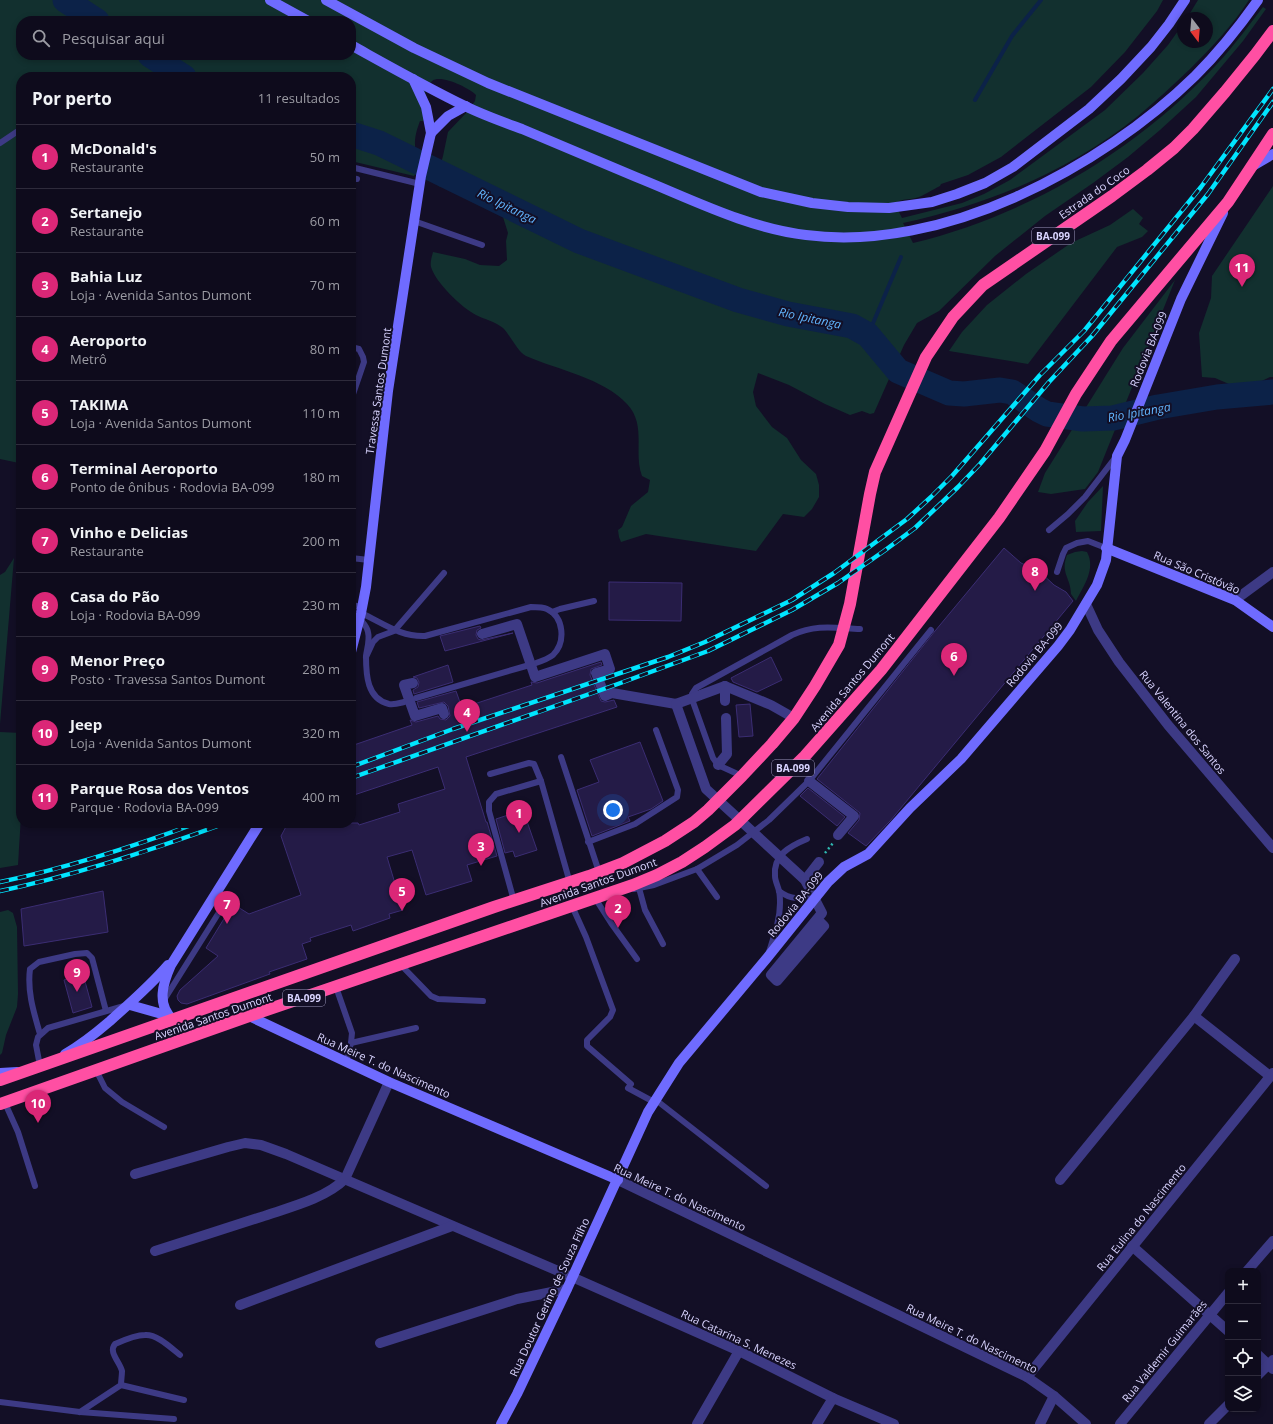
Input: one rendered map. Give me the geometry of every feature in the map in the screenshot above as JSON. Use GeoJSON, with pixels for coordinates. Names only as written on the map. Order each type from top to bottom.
{"type":"FeatureCollection","features":[{"type":"Feature","properties":{"kind":"highway","name":"Estrada do Coco"},"geometry":{"type":"LineString","coordinates":[[893,430],[926,357],[953,317],[983,284],[1118,192],[1174,148],[1193,129],[1225,92],[1273,31]]}},
{"type":"Feature","properties":{"kind":"highway","name":"BA-099"},"geometry":{"type":"LineString","coordinates":[[1228,202],[1273,134]]}},
{"type":"Feature","properties":{"kind":"highway","name":"Avenida Santos Dumont"},"geometry":{"type":"LineString","coordinates":[[3,1104],[249,1016],[614,891],[657,875],[682,862],[717,839],[735,825],[805,756],[890,659],[999,518],[1046,451],[1076,394],[1111,341],[1228,202]]}},
{"type":"Feature","properties":{"kind":"highway","name":"Avenida Santos Dumont"},"geometry":{"type":"LineString","coordinates":[[0,1080],[171,1018],[570,883],[623,862],[658,844],[694,822],[742,776],[794,718],[839,645],[850,604],[876,472],[893,430]]}},
{"type":"Feature","properties":{"kind":"main road"},"geometry":{"type":"LineString","coordinates":[[270,0],[299,16]]}},
{"type":"Feature","properties":{"kind":"main road"},"geometry":{"type":"LineString","coordinates":[[326,0],[355,16]]}},
{"type":"Feature","properties":{"kind":"main road"},"geometry":{"type":"LineString","coordinates":[[356,16],[414,48],[488,83],[761,192],[848,207],[889,208],[932,202],[957,194],[985,183],[1013,167],[1089,109],[1121,79],[1151,47],[1185,0]]}},
{"type":"Feature","properties":{"kind":"main road"},"geometry":{"type":"LineString","coordinates":[[356,48],[466,106],[746,222],[804,235],[836,238],[910,232],[952,221],[999,204],[1036,188],[1070,170],[1101,151],[1168,101],[1195,76],[1240,25],[1258,0]]}},
{"type":"Feature","properties":{"kind":"main road","name":"Travessa Santos Dumont"},"geometry":{"type":"LineString","coordinates":[[356,632],[361,613],[369,560],[388,391],[414,221],[430,137],[426,107],[413,79]]}},
{"type":"Feature","properties":{"kind":"main road"},"geometry":{"type":"LineString","coordinates":[[430,137],[448,116],[466,106]]}},
{"type":"Feature","properties":{"kind":"main road"},"geometry":{"type":"LineString","coordinates":[[1250,168],[1273,154]]}},
{"type":"Feature","properties":{"kind":"main road","name":"Rodovia BA-099"},"geometry":{"type":"LineString","coordinates":[[655,1101],[679,1063],[767,958],[820,891],[840,871],[868,854],[910,808],[961,759],[1070,630],[1097,585],[1106,560],[1106,548],[1117,456],[1125,440],[1181,299],[1228,202]]}},
{"type":"Feature","properties":{"kind":"main road","name":"Rua São Cristóvão"},"geometry":{"type":"LineString","coordinates":[[1106,548],[1235,600],[1273,627]]}},
{"type":"Feature","properties":{"kind":"main road"},"geometry":{"type":"LineString","coordinates":[[171,1018],[162,1001],[162,990],[166,977],[178,953],[256,828]]}},
{"type":"Feature","properties":{"kind":"main road"},"geometry":{"type":"LineString","coordinates":[[54,1061],[89,1038],[130,1004],[155,980],[178,953]]}},
{"type":"Feature","properties":{"kind":"main road"},"geometry":{"type":"LineString","coordinates":[[130,1004],[171,1018]]}},
{"type":"Feature","properties":{"kind":"main road","name":"Rua Meire T. do Nascimento"},"geometry":{"type":"LineString","coordinates":[[249,1016],[389,1082],[618,1180]]}},
{"type":"Feature","properties":{"kind":"main road"},"geometry":{"type":"LineString","coordinates":[[0,1073],[21,1072]]}},
{"type":"Feature","properties":{"kind":"main road","name":"Rua Doutor Gerino de Souza Filho"},"geometry":{"type":"LineString","coordinates":[[501,1424],[567,1289],[648,1112],[655,1101]]}},
{"type":"Feature","properties":{"kind":"street"},"geometry":{"type":"LineString","coordinates":[[1235,600],[1273,572]]}},
{"type":"Feature","properties":{"kind":"street","name":"Rua Valentina dos Santos"},"geometry":{"type":"LineString","coordinates":[[1086,604],[1098,630],[1119,662],[1168,725],[1273,848]]}},
{"type":"Feature","properties":{"kind":"street"},"geometry":{"type":"LineString","coordinates":[[482,634],[517,624],[535,677],[605,654],[610,669],[596,673],[605,696],[612,694],[676,704],[724,686],[771,705],[794,718]]}},
{"type":"Feature","properties":{"kind":"street"},"geometry":{"type":"LineString","coordinates":[[413,683],[404,685],[415,716],[442,708],[444,714]]}},
{"type":"Feature","properties":{"kind":"street"},"geometry":{"type":"LineString","coordinates":[[724,686],[725,701]]}},
{"type":"Feature","properties":{"kind":"street"},"geometry":{"type":"LineString","coordinates":[[676,704],[706,789],[804,880],[822,913],[771,975],[777,981],[824,926],[819,922],[780,970]]}},
{"type":"Feature","properties":{"kind":"street"},"geometry":{"type":"LineString","coordinates":[[718,765],[727,754],[726,718]]}},
{"type":"Feature","properties":{"kind":"street"},"geometry":{"type":"LineString","coordinates":[[809,781],[854,816],[838,835]]}},
{"type":"Feature","properties":{"kind":"street"},"geometry":{"type":"LineString","coordinates":[[804,880],[819,862]]}},
{"type":"Feature","properties":{"kind":"street"},"geometry":{"type":"LineString","coordinates":[[1060,1180],[1194,1016],[1235,959]]}},
{"type":"Feature","properties":{"kind":"street"},"geometry":{"type":"LineString","coordinates":[[1194,1016],[1272,1074]]}},
{"type":"Feature","properties":{"kind":"street","name":"Rua Eulina do Nascimento"},"geometry":{"type":"LineString","coordinates":[[1027,1377],[1272,1074]]}},
{"type":"Feature","properties":{"kind":"street"},"geometry":{"type":"LineString","coordinates":[[155,1251],[295,1205],[333,1188],[345,1179],[389,1082]]}},
{"type":"Feature","properties":{"kind":"street","name":"Rua Catarina S. Menezes"},"geometry":{"type":"LineString","coordinates":[[135,1174],[228,1147],[254,1143],[261,1145],[345,1179],[572,1277],[739,1351],[833,1398],[894,1424]]}},
{"type":"Feature","properties":{"kind":"street","name":"Rua Meire T. do Nascimento"},"geometry":{"type":"LineString","coordinates":[[618,1180],[1027,1377],[1054,1396],[1086,1424]]}},
{"type":"Feature","properties":{"kind":"street"},"geometry":{"type":"LineString","coordinates":[[240,1305],[452,1226]]}},
{"type":"Feature","properties":{"kind":"street"},"geometry":{"type":"LineString","coordinates":[[1250,1268],[1273,1241]]}},
{"type":"Feature","properties":{"kind":"street"},"geometry":{"type":"LineString","coordinates":[[1132,1246],[1225,1328]]}},
{"type":"Feature","properties":{"kind":"street"},"geometry":{"type":"LineString","coordinates":[[380,1343],[516,1299],[567,1289]]}},
{"type":"Feature","properties":{"kind":"street","name":"Rua Valdemir Guimarães"},"geometry":{"type":"LineString","coordinates":[[1120,1424],[1225,1296]]}},
{"type":"Feature","properties":{"kind":"street"},"geometry":{"type":"LineString","coordinates":[[697,1424],[739,1351]]}},
{"type":"Feature","properties":{"kind":"street"},"geometry":{"type":"LineString","coordinates":[[1261,1358],[1272,1364],[1261,1373]]}},
{"type":"Feature","properties":{"kind":"street"},"geometry":{"type":"LineString","coordinates":[[1040,1424],[1054,1396]]}},
{"type":"Feature","properties":{"kind":"street"},"geometry":{"type":"LineString","coordinates":[[817,1424],[833,1398]]}},
{"type":"Feature","properties":{"kind":"street"},"geometry":{"type":"LineString","coordinates":[[1209,1424],[1225,1408]]}},
{"type":"Feature","properties":{"kind":"lane"},"geometry":{"type":"LineString","coordinates":[[0,143],[16,132]]}},
{"type":"Feature","properties":{"kind":"lane"},"geometry":{"type":"LineString","coordinates":[[356,168],[421,180]]}},
{"type":"Feature","properties":{"kind":"lane"},"geometry":{"type":"LineString","coordinates":[[414,221],[482,245]]}},
{"type":"Feature","properties":{"kind":"lane"},"geometry":{"type":"LineString","coordinates":[[356,348],[361,352],[364,362],[356,385]]}},
{"type":"Feature","properties":{"kind":"lane"},"geometry":{"type":"LineString","coordinates":[[1049,530],[1085,497],[1117,456]]}},
{"type":"Feature","properties":{"kind":"lane"},"geometry":{"type":"LineString","coordinates":[[1057,572],[1062,554],[1066,548],[1077,543],[1088,541],[1106,548]]}},
{"type":"Feature","properties":{"kind":"lane"},"geometry":{"type":"LineString","coordinates":[[356,559],[369,560]]}},
{"type":"Feature","properties":{"kind":"lane"},"geometry":{"type":"LineString","coordinates":[[366,657],[373,642],[378,637],[394,631],[444,573]]}},
{"type":"Feature","properties":{"kind":"lane"},"geometry":{"type":"LineString","coordinates":[[552,612],[594,601]]}},
{"type":"Feature","properties":{"kind":"lane"},"geometry":{"type":"LineString","coordinates":[[356,609],[394,631],[418,637],[531,607],[546,608],[552,612],[559,622],[562,631],[561,641],[558,650],[552,656],[536,663]]}},
{"type":"Feature","properties":{"kind":"lane"},"geometry":{"type":"LineString","coordinates":[[361,613],[368,632],[366,657],[368,682],[373,695],[389,704],[404,702]]}},
{"type":"Feature","properties":{"kind":"lane"},"geometry":{"type":"LineString","coordinates":[[742,776],[718,765],[713,758],[692,702],[692,694],[696,688],[804,629],[821,627],[860,629]]}},
{"type":"Feature","properties":{"kind":"lane"},"geometry":{"type":"LineString","coordinates":[[614,891],[639,888],[672,880],[697,869],[737,845],[756,831],[786,805],[809,781],[931,630]]}},
{"type":"Feature","properties":{"kind":"lane"},"geometry":{"type":"LineString","coordinates":[[416,698],[526,666]]}},
{"type":"Feature","properties":{"kind":"lane"},"geometry":{"type":"LineString","coordinates":[[588,842],[635,824],[677,797],[678,790],[656,730]]}},
{"type":"Feature","properties":{"kind":"lane"},"geometry":{"type":"LineString","coordinates":[[561,757],[599,872]]}},
{"type":"Feature","properties":{"kind":"lane"},"geometry":{"type":"LineString","coordinates":[[490,774],[530,763],[534,764],[541,781],[570,883]]}},
{"type":"Feature","properties":{"kind":"lane"},"geometry":{"type":"LineString","coordinates":[[514,901],[488,811],[489,802],[496,794],[541,781]]}},
{"type":"Feature","properties":{"kind":"lane"},"geometry":{"type":"LineString","coordinates":[[767,958],[779,916],[779,891],[775,876],[778,858],[791,846],[807,839]]}},
{"type":"Feature","properties":{"kind":"lane"},"geometry":{"type":"LineString","coordinates":[[697,869],[717,897]]}},
{"type":"Feature","properties":{"kind":"lane"},"geometry":{"type":"LineString","coordinates":[[639,888],[645,910],[663,944]]}},
{"type":"Feature","properties":{"kind":"lane"},"geometry":{"type":"LineString","coordinates":[[779,891],[784,895],[801,898],[810,897],[820,891]]}},
{"type":"Feature","properties":{"kind":"lane"},"geometry":{"type":"LineString","coordinates":[[162,1001],[228,898]]}},
{"type":"Feature","properties":{"kind":"lane"},"geometry":{"type":"LineString","coordinates":[[595,898],[636,959]]}},
{"type":"Feature","properties":{"kind":"lane"},"geometry":{"type":"LineString","coordinates":[[572,906],[586,937],[613,1010],[610,1017],[587,1040],[587,1046],[631,1084],[628,1088],[655,1101],[766,1186]]}},
{"type":"Feature","properties":{"kind":"lane"},"geometry":{"type":"LineString","coordinates":[[40,1034],[28,981],[30,969],[39,962],[75,954],[87,953],[92,958],[106,1011]]}},
{"type":"Feature","properties":{"kind":"lane"},"geometry":{"type":"LineString","coordinates":[[401,965],[431,996],[438,999],[483,1001]]}},
{"type":"Feature","properties":{"kind":"lane"},"geometry":{"type":"LineString","coordinates":[[336,987],[352,1033],[346,1062]]}},
{"type":"Feature","properties":{"kind":"lane"},"geometry":{"type":"LineString","coordinates":[[40,1066],[36,1045],[38,1036],[48,1028],[130,1004]]}},
{"type":"Feature","properties":{"kind":"lane"},"geometry":{"type":"LineString","coordinates":[[351,1043],[416,1028]]}},
{"type":"Feature","properties":{"kind":"lane"},"geometry":{"type":"LineString","coordinates":[[96,1070],[105,1088],[122,1102],[164,1127]]}},
{"type":"Feature","properties":{"kind":"lane"},"geometry":{"type":"LineString","coordinates":[[3,1104],[18,1132],[35,1186]]}},
{"type":"Feature","properties":{"kind":"lane"},"geometry":{"type":"LineString","coordinates":[[121,1385],[122,1371],[113,1350],[113,1346],[115,1344],[146,1334],[156,1338],[180,1355]]}},
{"type":"Feature","properties":{"kind":"lane"},"geometry":{"type":"LineString","coordinates":[[80,1412],[121,1385],[184,1400]]}},
{"type":"Feature","properties":{"kind":"lane"},"geometry":{"type":"LineString","coordinates":[[0,1402],[80,1412],[174,1419]]}},
{"type":"Feature","properties":{"kind":"green space"},"geometry":{"type":"Polygon","coordinates":[[[0,0],[1163,0],[1157,11],[1125,52],[1091,87],[1001,157],[968,175],[941,184],[940,186],[921,196],[897,202],[895,204],[902,218],[962,203],[984,194],[1010,180],[1105,110],[1143,73],[1177,32],[1177,48],[1211,48],[1138,116],[1085,153],[1057,169],[1027,183],[966,206],[903,223],[913,243],[956,231],[998,215],[1038,197],[1078,176],[1116,151],[1152,125],[1185,96],[1217,64],[1263,7],[1266,9],[1243,41],[1196,97],[1160,130],[1128,157],[1045,216],[995,256],[939,311],[917,323],[904,345],[874,413],[870,414],[862,411],[850,415],[789,385],[758,373],[753,392],[756,406],[772,427],[787,438],[801,460],[816,474],[819,485],[819,497],[812,509],[804,517],[783,514],[756,551],[646,534],[621,542],[618,530],[622,527],[631,506],[648,492],[650,480],[642,476],[639,458],[637,421],[633,412],[617,395],[593,381],[523,354],[503,328],[476,315],[463,306],[443,287],[438,280],[431,267],[433,252],[465,259],[480,265],[499,266],[507,260],[506,241],[508,233],[503,217],[489,206],[461,193],[438,186],[437,178],[448,132],[475,101],[476,95],[472,92],[455,83],[442,79],[432,81],[425,92],[432,113],[431,117],[428,119],[420,121],[417,131],[415,147],[421,166],[414,176],[356,162],[356,72],[16,72],[16,462],[0,459],[0,0]]]}},
{"type":"Feature","properties":{"kind":"green space"},"geometry":{"type":"Polygon","coordinates":[[[1198,0],[1249,0],[1229,27],[1213,46],[1213,12],[1191,12],[1198,0]]]}},
{"type":"Feature","properties":{"kind":"green space"},"geometry":{"type":"Polygon","coordinates":[[[1273,186],[1273,377],[1243,390],[1215,378],[1202,377],[1199,333],[1211,298],[1212,276],[1273,186]]]}},
{"type":"Feature","properties":{"kind":"green space"},"geometry":{"type":"Polygon","coordinates":[[[1133,209],[1143,218],[1139,224],[1148,231],[1142,237],[1117,247],[1028,364],[949,351],[962,332],[987,305],[1026,274],[1071,243],[1110,225],[1133,209]]]}},
{"type":"Feature","properties":{"kind":"green space"},"geometry":{"type":"Polygon","coordinates":[[[1175,280],[1098,472],[1085,489],[1051,494],[1038,492],[1045,473],[1123,348],[1175,280]]]}},
{"type":"Feature","properties":{"kind":"green space"},"geometry":{"type":"Polygon","coordinates":[[[1103,486],[1101,531],[1076,532],[1075,521],[1088,502],[1103,486]]]}},
{"type":"Feature","properties":{"kind":"green space"},"geometry":{"type":"Polygon","coordinates":[[[1082,551],[1087,552],[1090,571],[1076,601],[1071,594],[1071,588],[1065,571],[1065,561],[1067,555],[1082,551]]]}},
{"type":"Feature","properties":{"kind":"green space"},"geometry":{"type":"Polygon","coordinates":[[[14,558],[0,724],[0,575],[5,572],[14,558]]]}},
{"type":"Feature","properties":{"kind":"green space"},"geometry":{"type":"Polygon","coordinates":[[[0,732],[16,733],[16,828],[20,828],[18,865],[0,868],[0,732]]]}},
{"type":"Feature","properties":{"kind":"green space"},"geometry":{"type":"Polygon","coordinates":[[[8,910],[13,913],[17,927],[18,994],[17,1007],[6,1035],[2,1053],[0,1055],[0,912],[8,910]]]}},
{"type":"Feature","properties":{"kind":"building"},"geometry":{"type":"Polygon","coordinates":[[[1004,548],[1021,563],[1039,571],[1054,585],[1066,592],[1073,601],[890,821],[866,846],[848,833],[859,820],[860,813],[817,779],[935,631],[1004,548]]]}},
{"type":"Feature","properties":{"kind":"building"},"geometry":{"type":"Polygon","coordinates":[[[609,582],[682,583],[681,621],[609,620],[609,582]]]}},
{"type":"Feature","properties":{"kind":"building"},"geometry":{"type":"Polygon","coordinates":[[[480,626],[481,628],[477,630],[476,635],[478,639],[481,640],[513,633],[445,651],[440,636],[480,626]]]}},
{"type":"Feature","properties":{"kind":"building"},"geometry":{"type":"Polygon","coordinates":[[[771,657],[782,680],[757,692],[733,682],[731,678],[771,657]]]}},
{"type":"Feature","properties":{"kind":"building"},"geometry":{"type":"Polygon","coordinates":[[[601,662],[602,665],[591,669],[590,675],[601,701],[605,702],[614,700],[617,707],[466,757],[497,856],[467,865],[472,881],[426,895],[412,850],[387,857],[403,910],[389,914],[390,918],[353,931],[351,925],[310,938],[311,941],[302,944],[307,959],[269,972],[270,974],[187,1004],[181,1003],[178,1000],[177,996],[180,990],[218,956],[206,948],[233,904],[249,914],[301,895],[281,836],[285,828],[356,828],[356,823],[359,825],[400,812],[398,804],[445,789],[438,767],[356,794],[356,744],[412,725],[410,720],[416,722],[438,716],[440,719],[446,720],[450,716],[448,706],[444,702],[419,708],[417,702],[456,691],[462,708],[532,685],[531,682],[537,683],[601,662]]]}},
{"type":"Feature","properties":{"kind":"building"},"geometry":{"type":"Polygon","coordinates":[[[448,665],[453,682],[414,694],[413,690],[418,687],[419,682],[417,678],[413,677],[448,665]]]}},
{"type":"Feature","properties":{"kind":"building"},"geometry":{"type":"Polygon","coordinates":[[[750,704],[753,736],[739,737],[736,705],[750,704]]]}},
{"type":"Feature","properties":{"kind":"building"},"geometry":{"type":"Polygon","coordinates":[[[640,742],[663,801],[651,809],[628,817],[630,821],[592,836],[577,790],[599,782],[590,760],[640,742]]]}},
{"type":"Feature","properties":{"kind":"building"},"geometry":{"type":"Polygon","coordinates":[[[808,788],[845,817],[837,826],[800,796],[808,788]]]}},
{"type":"Feature","properties":{"kind":"building"},"geometry":{"type":"Polygon","coordinates":[[[523,810],[537,850],[515,857],[513,851],[505,853],[496,819],[523,810]]]}},
{"type":"Feature","properties":{"kind":"building"},"geometry":{"type":"Polygon","coordinates":[[[103,891],[108,932],[24,946],[21,909],[103,891]]]}},
{"type":"Feature","properties":{"kind":"building"},"geometry":{"type":"Polygon","coordinates":[[[83,974],[92,1007],[73,1013],[64,980],[83,974]]]}},
{"type":"Feature","properties":{"kind":"waterway","name":"Rio Ipitanga"},"geometry":{"type":"LineString","coordinates":[[65,0],[89,16]]}},
{"type":"Feature","properties":{"kind":"waterway"},"geometry":{"type":"LineString","coordinates":[[975,100],[1012,36],[1041,0]]}},
{"type":"Feature","properties":{"kind":"waterway","name":"Rio Ipitanga"},"geometry":{"type":"LineString","coordinates":[[158,60],[176,72]]}},
{"type":"Feature","properties":{"kind":"waterway","name":"Rio Ipitanga"},"geometry":{"type":"LineString","coordinates":[[356,136],[379,143],[579,241],[738,300],[788,314],[852,326],[868,335],[898,371],[949,393],[964,394],[1000,390],[1012,392],[1047,414],[1083,419],[1113,418],[1158,407],[1217,397],[1273,392]]}},
{"type":"Feature","properties":{"kind":"waterway"},"geometry":{"type":"LineString","coordinates":[[868,335],[901,257]]}},
{"type":"Feature","properties":{"kind":"railway"},"geometry":{"type":"LineString","coordinates":[[356,765],[453,729],[668,657],[705,642],[792,600],[834,573],[907,519],[931,497],[952,476],[1040,375],[1084,331],[1201,187],[1273,89]]}},
{"type":"Feature","properties":{"kind":"railway"},"geometry":{"type":"LineString","coordinates":[[356,776],[708,651],[792,610],[838,583],[884,551],[915,528],[958,487],[980,464],[1049,382],[1092,336],[1208,194],[1273,102]]}},
{"type":"Feature","properties":{"kind":"railway"},"geometry":{"type":"LineString","coordinates":[[0,882],[99,856],[183,828]]}},
{"type":"Feature","properties":{"kind":"railway"},"geometry":{"type":"LineString","coordinates":[[0,891],[86,870],[212,828]]}},
{"type":"Feature","properties":{"kind":"place","name":"Parque Rosa dos Ventos"},"geometry":{"type":"Point","coordinates":[1242,287]}},
{"type":"Feature","properties":{"kind":"place","name":"Casa do Pão"},"geometry":{"type":"Point","coordinates":[1035,591]}},
{"type":"Feature","properties":{"kind":"place","name":"Terminal Aeroporto"},"geometry":{"type":"Point","coordinates":[954,676]}},
{"type":"Feature","properties":{"kind":"place","name":"Aeroporto"},"geometry":{"type":"Point","coordinates":[467,732]}},
{"type":"Feature","properties":{"kind":"place","name":"McDonald's"},"geometry":{"type":"Point","coordinates":[519,833]}},
{"type":"Feature","properties":{"kind":"place","name":"Bahia Luz"},"geometry":{"type":"Point","coordinates":[481,866]}},
{"type":"Feature","properties":{"kind":"place","name":"TAKIMA"},"geometry":{"type":"Point","coordinates":[402,911]}},
{"type":"Feature","properties":{"kind":"place","name":"Vinho e Delicias"},"geometry":{"type":"Point","coordinates":[227,924]}},
{"type":"Feature","properties":{"kind":"place","name":"Sertanejo"},"geometry":{"type":"Point","coordinates":[618,928]}},
{"type":"Feature","properties":{"kind":"place","name":"Menor Preço"},"geometry":{"type":"Point","coordinates":[77,992]}},
{"type":"Feature","properties":{"kind":"place","name":"Jeep"},"geometry":{"type":"Point","coordinates":[38,1123]}}]}
